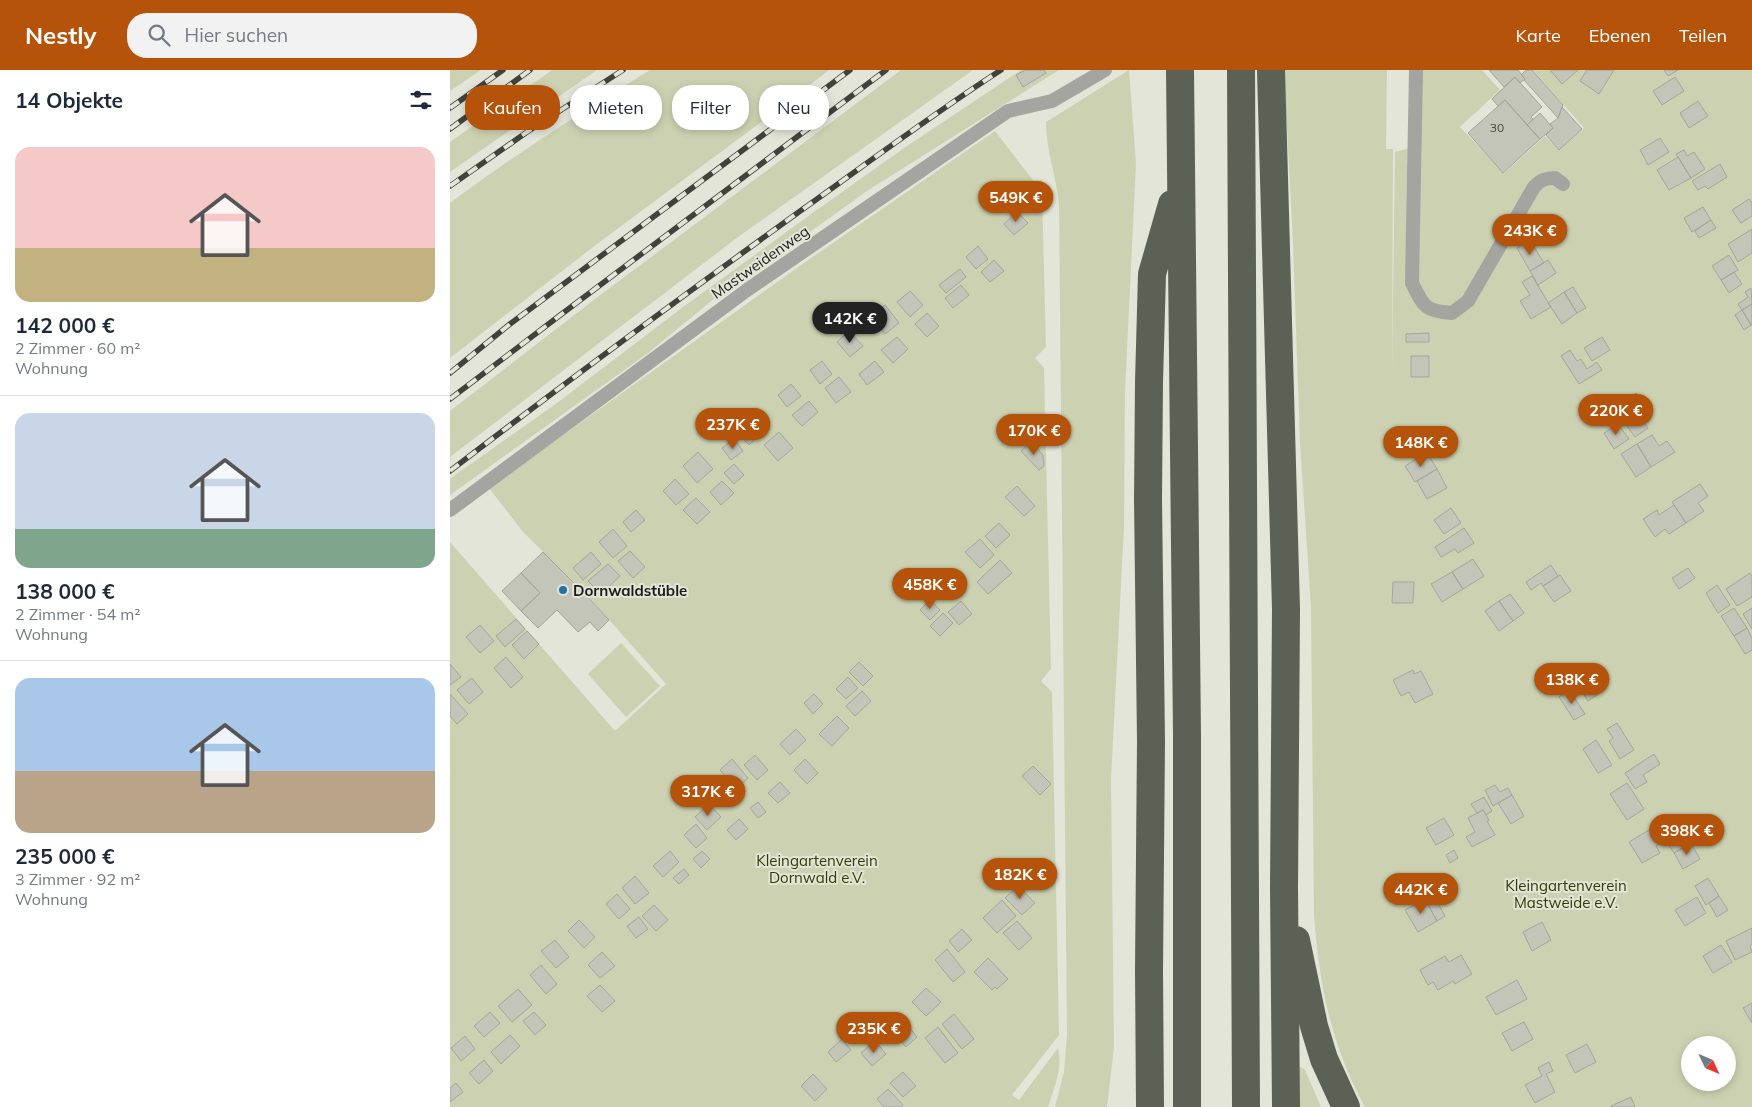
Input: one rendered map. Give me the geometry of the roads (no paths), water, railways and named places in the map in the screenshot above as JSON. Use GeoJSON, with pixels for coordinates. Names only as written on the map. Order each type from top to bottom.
{"type":"FeatureCollection","features":[{"type":"Feature","properties":{"kind":"highway"},"geometry":{"type":"LineString","coordinates":[[1180,70],[1187,735],[1187,1107]]}},
{"type":"Feature","properties":{"kind":"highway"},"geometry":{"type":"LineString","coordinates":[[1240,70],[1246,1107]]}},
{"type":"Feature","properties":{"kind":"highway"},"geometry":{"type":"LineString","coordinates":[[1270,70],[1286,609],[1284,888],[1286,1107]]}},
{"type":"Feature","properties":{"kind":"highway"},"geometry":{"type":"LineString","coordinates":[[1150,1107],[1151,742],[1148,499],[1152,274],[1180,177]]}},
{"type":"Feature","properties":{"kind":"highway"},"geometry":{"type":"LineString","coordinates":[[1284,888],[1324,1059],[1346,1107]]}},
{"type":"Feature","properties":{"kind":"highway"},"geometry":{"type":"LineString","coordinates":[[1131,1107],[1149,971]]}},
{"type":"Feature","properties":{"kind":"lane","name":"Mastweidenweg"},"geometry":{"type":"LineString","coordinates":[[450,510],[747,290],[1000,116],[1008,111],[1052,101],[1105,70]]}},
{"type":"Feature","properties":{"kind":"lane"},"geometry":{"type":"LineString","coordinates":[[1416,70],[1412,283],[1422,303],[1435,312],[1452,313],[1468,301],[1534,187],[1540,181],[1547,178],[1555,178],[1563,184]]}},
{"type":"Feature","properties":{"kind":"railway"},"geometry":{"type":"LineString","coordinates":[[450,108],[503,70]]}},
{"type":"Feature","properties":{"kind":"railway"},"geometry":{"type":"LineString","coordinates":[[450,129],[530,70]]}},
{"type":"Feature","properties":{"kind":"railway"},"geometry":{"type":"LineString","coordinates":[[450,186],[527,132],[623,70]]}},
{"type":"Feature","properties":{"kind":"railway"},"geometry":{"type":"LineString","coordinates":[[450,373],[510,324],[850,70]]}},
{"type":"Feature","properties":{"kind":"railway"},"geometry":{"type":"LineString","coordinates":[[450,399],[886,70]]}},
{"type":"Feature","properties":{"kind":"railway"},"geometry":{"type":"LineString","coordinates":[[450,471],[758,241],[1001,70]]}},
{"type":"Feature","properties":{"kind":"place","name":"Dornwaldstüble"},"geometry":{"type":"Point","coordinates":[563,590]}},
{"type":"Feature","properties":{"kind":"park label","name":"Kleingartenverein Dornwald e.V."},"geometry":{"type":"Point","coordinates":[817,868]}},
{"type":"Feature","properties":{"kind":"park label","name":"Kleingartenverein Mastweide e.V."},"geometry":{"type":"Point","coordinates":[1566,894]}}]}
